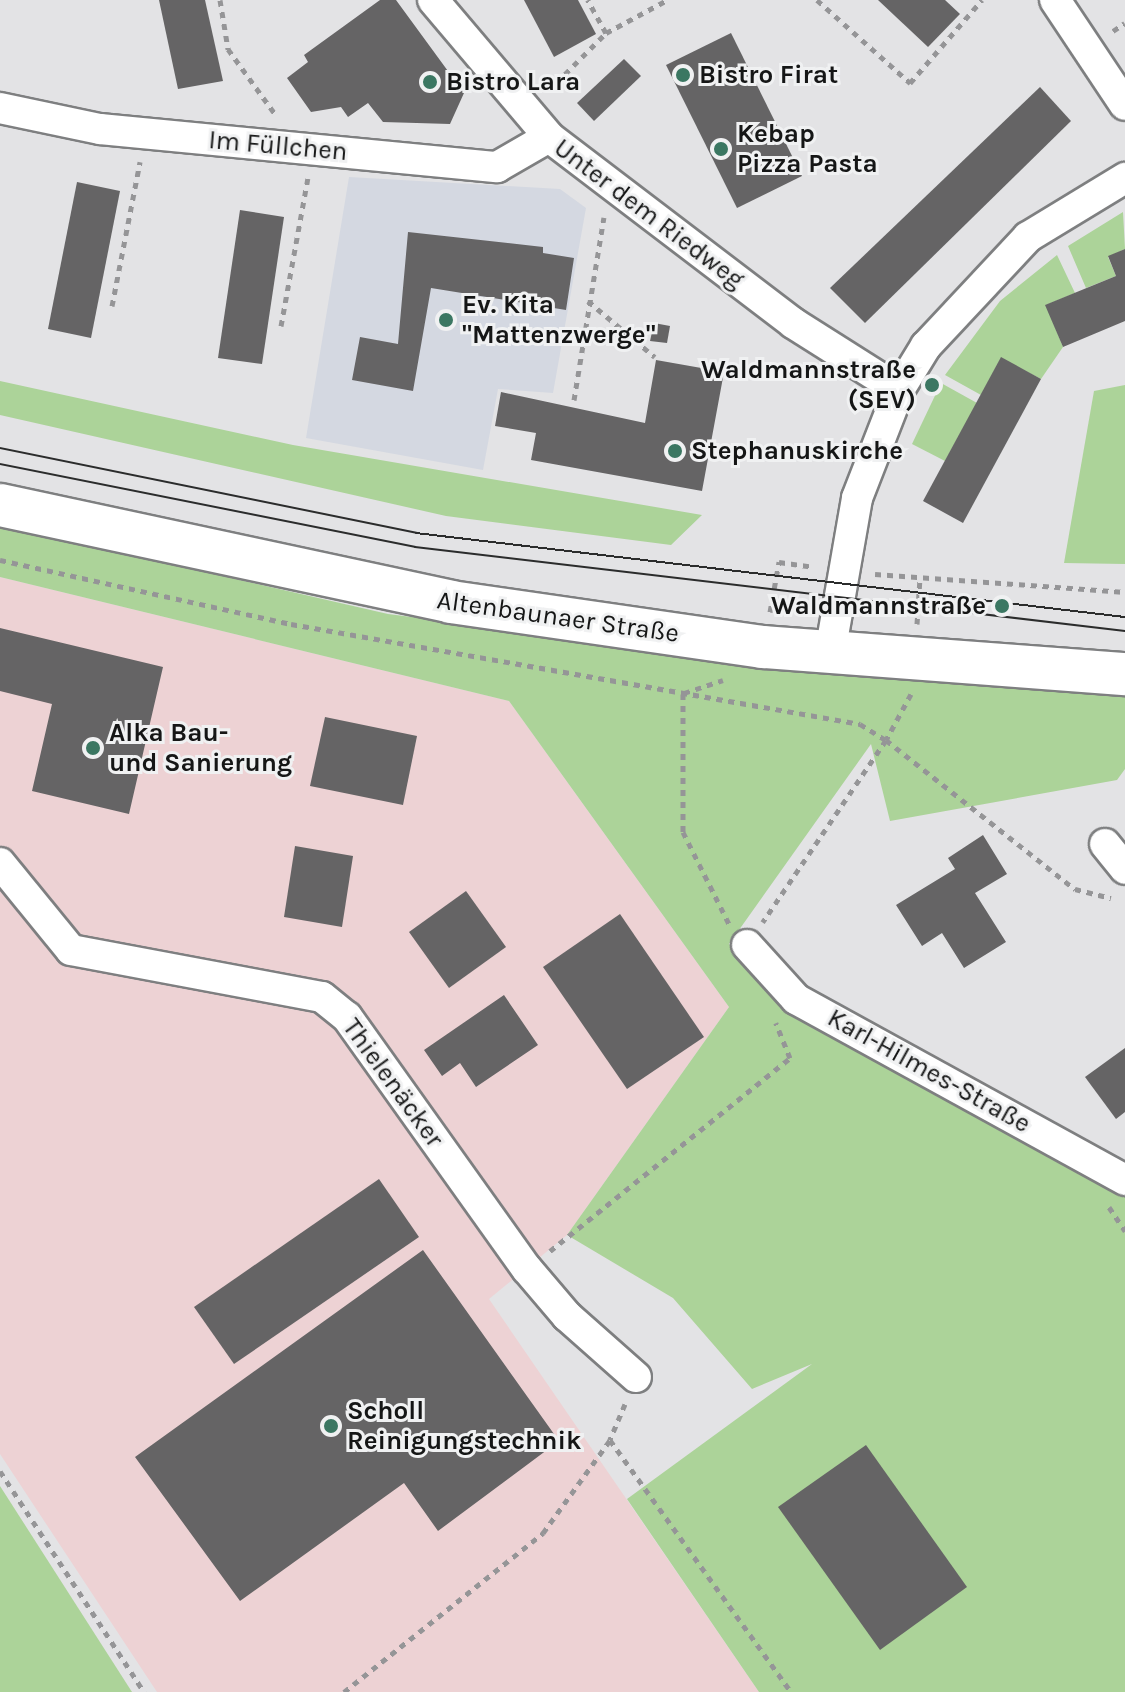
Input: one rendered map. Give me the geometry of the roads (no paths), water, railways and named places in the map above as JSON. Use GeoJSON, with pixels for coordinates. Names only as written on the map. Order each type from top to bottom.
{"type":"FeatureCollection","features":[{"type":"Feature","properties":{"kind":"main road","name":"Altenbaunaer Straße"},"geometry":{"type":"LineString","coordinates":[[0,505],[451,602],[830,653],[1125,674]]}},
{"type":"Feature","properties":{"kind":"street","name":"Unter dem Riedweg"},"geometry":{"type":"LineString","coordinates":[[433,0],[525,115],[549,137],[793,323],[899,390]]}},
{"type":"Feature","properties":{"kind":"street"},"geometry":{"type":"LineString","coordinates":[[1055,0],[1125,105]]}},
{"type":"Feature","properties":{"kind":"street","name":"Im Füllchen"},"geometry":{"type":"LineString","coordinates":[[0,108],[146,134],[497,167],[549,137]]}},
{"type":"Feature","properties":{"kind":"street"},"geometry":{"type":"LineString","coordinates":[[830,653],[857,498],[899,390],[973,290],[1028,237],[1125,178]]}},
{"type":"Feature","properties":{"kind":"street"},"geometry":{"type":"LineString","coordinates":[[1105,844],[1125,869]]}},
{"type":"Feature","properties":{"kind":"street","name":"Thielenäcker"},"geometry":{"type":"LineString","coordinates":[[0,863],[71,950],[322,997],[347,1017],[527,1269],[636,1377]]}},
{"type":"Feature","properties":{"kind":"street","name":"Karl-Hilmes-Straße"},"geometry":{"type":"LineString","coordinates":[[747,945],[796,999],[1125,1180]]}},
{"type":"Feature","properties":{"kind":"tram line"},"geometry":{"type":"LineString","coordinates":[[0,448],[416,533],[1125,617]]}},
{"type":"Feature","properties":{"kind":"tram line"},"geometry":{"type":"LineString","coordinates":[[0,464],[415,547],[1125,631]]}},
{"type":"Feature","properties":{"kind":"place","name":"Bistro Firat"},"geometry":{"type":"Point","coordinates":[683,75]}},
{"type":"Feature","properties":{"kind":"place","name":"Bistro Lara"},"geometry":{"type":"Point","coordinates":[430,82]}},
{"type":"Feature","properties":{"kind":"place","name":"Kebap Pizza Pasta"},"geometry":{"type":"Point","coordinates":[721,149]}},
{"type":"Feature","properties":{"kind":"place","name":"Ev. Kita \"Mattenzwerge\""},"geometry":{"type":"Point","coordinates":[446,320]}},
{"type":"Feature","properties":{"kind":"place","name":"Waldmannstraße (SEV)"},"geometry":{"type":"Point","coordinates":[932,385]}},
{"type":"Feature","properties":{"kind":"place","name":"Stephanuskirche"},"geometry":{"type":"Point","coordinates":[675,451]}},
{"type":"Feature","properties":{"kind":"place","name":"Waldmannstraße"},"geometry":{"type":"Point","coordinates":[1002,606]}},
{"type":"Feature","properties":{"kind":"place","name":"Alka Bau- und Sanierung"},"geometry":{"type":"Point","coordinates":[93,748]}},
{"type":"Feature","properties":{"kind":"place","name":"Scholl Reinigungstechnik"},"geometry":{"type":"Point","coordinates":[331,1426]}}]}
